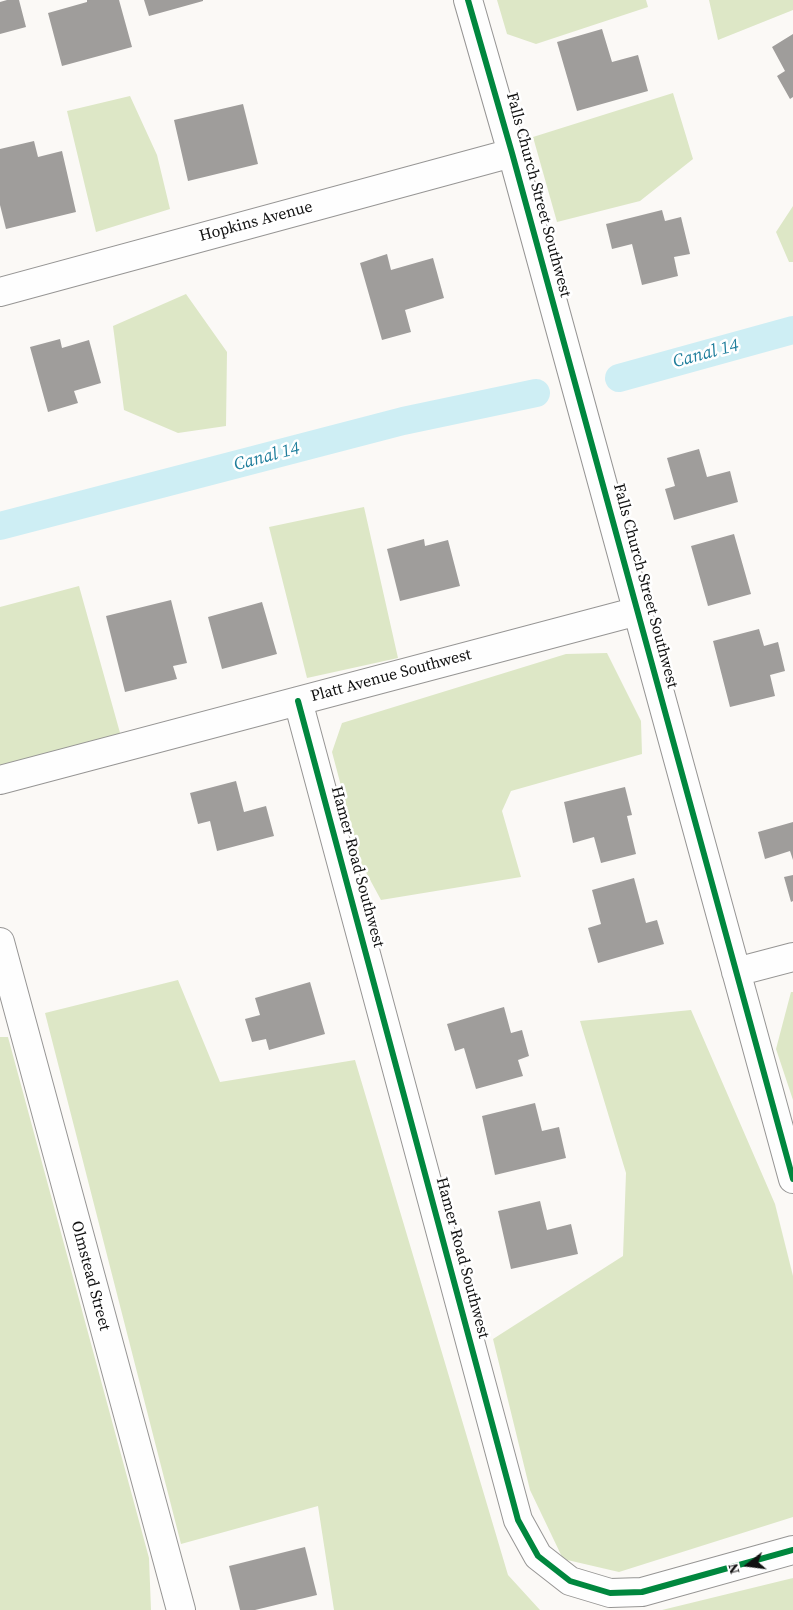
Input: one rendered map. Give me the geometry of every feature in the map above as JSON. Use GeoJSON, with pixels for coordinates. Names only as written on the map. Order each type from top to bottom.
{"type":"FeatureCollection","features":[{"type":"Feature","properties":{"kind":"street","name":"Falls Church Street Southwest"},"geometry":{"type":"LineString","coordinates":[[468,0],[512,153],[793,1179]]}},
{"type":"Feature","properties":{"kind":"street","name":"Hopkins Avenue"},"geometry":{"type":"LineString","coordinates":[[0,292],[512,153]]}},
{"type":"Feature","properties":{"kind":"street","name":"Platt Avenue Southwest"},"geometry":{"type":"LineString","coordinates":[[0,780],[638,611]]}},
{"type":"Feature","properties":{"kind":"street","name":"Hamer Road Southwest"},"geometry":{"type":"LineString","coordinates":[[298,701],[518,1520],[538,1556],[570,1582],[610,1593],[642,1592],[793,1550]]}},
{"type":"Feature","properties":{"kind":"street","name":"Olmstead Street"},"geometry":{"type":"LineString","coordinates":[[0,942],[181,1610]]}},
{"type":"Feature","properties":{"kind":"street"},"geometry":{"type":"LineString","coordinates":[[736,972],[793,957]]}},
{"type":"Feature","properties":{"kind":"green space"},"geometry":{"type":"Polygon","coordinates":[[[497,0],[646,0],[648,7],[536,44],[507,34],[497,0]]]}},
{"type":"Feature","properties":{"kind":"green space"},"geometry":{"type":"Polygon","coordinates":[[[709,0],[793,0],[793,10],[718,40],[709,0]]]}},
{"type":"Feature","properties":{"kind":"green space"},"geometry":{"type":"Polygon","coordinates":[[[673,93],[693,159],[640,201],[557,222],[533,137],[673,93]]]}},
{"type":"Feature","properties":{"kind":"green space"},"geometry":{"type":"Polygon","coordinates":[[[130,96],[157,155],[170,209],[96,232],[67,111],[130,96]]]}},
{"type":"Feature","properties":{"kind":"green space"},"geometry":{"type":"Polygon","coordinates":[[[793,206],[793,262],[789,262],[776,232],[793,206]]]}},
{"type":"Feature","properties":{"kind":"green space"},"geometry":{"type":"Polygon","coordinates":[[[186,294],[227,352],[226,426],[178,433],[124,410],[113,326],[186,294]]]}},
{"type":"Feature","properties":{"kind":"green space"},"geometry":{"type":"Polygon","coordinates":[[[364,507],[398,658],[307,678],[269,527],[364,507]]]}},
{"type":"Feature","properties":{"kind":"green space"},"geometry":{"type":"Polygon","coordinates":[[[79,586],[122,740],[0,770],[0,607],[79,586]]]}},
{"type":"Feature","properties":{"kind":"green space"},"geometry":{"type":"Polygon","coordinates":[[[607,653],[641,721],[642,754],[511,791],[502,811],[521,877],[381,900],[362,865],[332,752],[342,723],[566,654],[607,653]]]}},
{"type":"Feature","properties":{"kind":"green space"},"geometry":{"type":"Polygon","coordinates":[[[178,980],[220,1082],[355,1060],[508,1575],[540,1610],[334,1610],[318,1506],[181,1544],[45,1013],[178,980]]]}},
{"type":"Feature","properties":{"kind":"green space"},"geometry":{"type":"Polygon","coordinates":[[[791,992],[793,992],[793,1100],[776,1049],[791,992]]]}},
{"type":"Feature","properties":{"kind":"green space"},"geometry":{"type":"Polygon","coordinates":[[[691,1010],[775,1204],[793,1276],[793,1517],[619,1572],[563,1559],[530,1490],[493,1339],[623,1256],[626,1173],[580,1021],[691,1010]]]}},
{"type":"Feature","properties":{"kind":"green space"},"geometry":{"type":"Polygon","coordinates":[[[0,1037],[8,1037],[149,1558],[151,1610],[0,1610],[0,1037]]]}},
{"type":"Feature","properties":{"kind":"green space"},"geometry":{"type":"Polygon","coordinates":[[[793,1578],[793,1610],[662,1610],[793,1578]]]}},
{"type":"Feature","properties":{"kind":"building"},"geometry":{"type":"Polygon","coordinates":[[[19,0],[26,27],[0,34],[0,2],[19,0]]]}},
{"type":"Feature","properties":{"kind":"building"},"geometry":{"type":"Polygon","coordinates":[[[87,0],[119,0],[132,47],[62,66],[48,13],[87,2],[87,0]]]}},
{"type":"Feature","properties":{"kind":"building"},"geometry":{"type":"Polygon","coordinates":[[[144,0],[203,0],[203,1],[149,16],[144,0]]]}},
{"type":"Feature","properties":{"kind":"building"},"geometry":{"type":"Polygon","coordinates":[[[602,29],[612,62],[638,55],[648,91],[577,111],[557,42],[602,29]]]}},
{"type":"Feature","properties":{"kind":"building"},"geometry":{"type":"Polygon","coordinates":[[[793,34],[793,97],[790,99],[777,76],[785,71],[772,47],[793,34]]]}},
{"type":"Feature","properties":{"kind":"building"},"geometry":{"type":"Polygon","coordinates":[[[243,104],[258,164],[188,181],[174,120],[243,104]]]}},
{"type":"Feature","properties":{"kind":"building"},"geometry":{"type":"Polygon","coordinates":[[[34,141],[38,157],[62,151],[76,212],[6,229],[0,205],[0,149],[34,141]]]}},
{"type":"Feature","properties":{"kind":"building"},"geometry":{"type":"Polygon","coordinates":[[[662,210],[665,221],[681,217],[690,254],[674,257],[678,276],[642,285],[632,244],[612,249],[606,224],[662,210]]]}},
{"type":"Feature","properties":{"kind":"building"},"geometry":{"type":"Polygon","coordinates":[[[387,254],[391,270],[433,258],[444,298],[405,310],[411,332],[382,340],[360,263],[387,254]]]}},
{"type":"Feature","properties":{"kind":"building"},"geometry":{"type":"Polygon","coordinates":[[[60,339],[62,348],[89,340],[101,383],[74,391],[78,403],[48,412],[30,347],[60,339]]]}},
{"type":"Feature","properties":{"kind":"building"},"geometry":{"type":"Polygon","coordinates":[[[699,449],[707,477],[730,471],[738,502],[674,520],[665,489],[675,486],[667,458],[699,449]]]}},
{"type":"Feature","properties":{"kind":"building"},"geometry":{"type":"Polygon","coordinates":[[[734,534],[751,594],[708,606],[691,546],[734,534]]]}},
{"type":"Feature","properties":{"kind":"building"},"geometry":{"type":"Polygon","coordinates":[[[424,539],[425,546],[448,540],[460,586],[400,601],[387,549],[424,539]]]}},
{"type":"Feature","properties":{"kind":"building"},"geometry":{"type":"Polygon","coordinates":[[[171,600],[187,663],[173,666],[177,679],[125,692],[106,616],[171,600]]]}},
{"type":"Feature","properties":{"kind":"building"},"geometry":{"type":"Polygon","coordinates":[[[262,602],[277,654],[222,669],[208,617],[262,602]]]}},
{"type":"Feature","properties":{"kind":"building"},"geometry":{"type":"Polygon","coordinates":[[[759,629],[764,646],[778,642],[785,671],[770,675],[775,696],[730,707],[713,641],[759,629]]]}},
{"type":"Feature","properties":{"kind":"building"},"geometry":{"type":"Polygon","coordinates":[[[236,781],[244,812],[266,806],[274,836],[217,851],[210,821],[198,824],[190,793],[236,781]]]}},
{"type":"Feature","properties":{"kind":"building"},"geometry":{"type":"Polygon","coordinates":[[[625,787],[632,815],[627,816],[636,854],[601,863],[594,837],[573,843],[564,802],[625,787]]]}},
{"type":"Feature","properties":{"kind":"building"},"geometry":{"type":"Polygon","coordinates":[[[793,822],[793,860],[790,851],[765,859],[758,832],[793,822]]]}},
{"type":"Feature","properties":{"kind":"building"},"geometry":{"type":"Polygon","coordinates":[[[793,875],[793,901],[791,902],[784,877],[793,875]]]}},
{"type":"Feature","properties":{"kind":"building"},"geometry":{"type":"Polygon","coordinates":[[[634,878],[646,923],[657,920],[664,944],[598,963],[588,928],[601,924],[592,890],[634,878]]]}},
{"type":"Feature","properties":{"kind":"building"},"geometry":{"type":"Polygon","coordinates":[[[310,982],[325,1034],[269,1050],[266,1039],[252,1042],[245,1019],[260,1015],[255,998],[310,982]]]}},
{"type":"Feature","properties":{"kind":"building"},"geometry":{"type":"Polygon","coordinates":[[[504,1007],[511,1033],[522,1030],[529,1056],[518,1060],[523,1076],[476,1089],[464,1048],[455,1051],[447,1024],[504,1007]]]}},
{"type":"Feature","properties":{"kind":"building"},"geometry":{"type":"Polygon","coordinates":[[[535,1103],[542,1131],[559,1127],[566,1158],[495,1175],[482,1116],[535,1103]]]}},
{"type":"Feature","properties":{"kind":"building"},"geometry":{"type":"Polygon","coordinates":[[[540,1201],[547,1230],[571,1224],[578,1254],[511,1269],[498,1211],[540,1201]]]}},
{"type":"Feature","properties":{"kind":"building"},"geometry":{"type":"Polygon","coordinates":[[[305,1547],[317,1595],[255,1610],[240,1610],[229,1566],[305,1547]]]}},
{"type":"Feature","properties":{"kind":"waterway","name":"Canal 14"},"geometry":{"type":"LineString","coordinates":[[619,378],[793,330]]}},
{"type":"Feature","properties":{"kind":"waterway","name":"Canal 14"},"geometry":{"type":"LineString","coordinates":[[0,526],[403,421],[536,393]]}},
{"type":"Feature","properties":{"kind":"cycle path"},"geometry":{"type":"LineString","coordinates":[[468,0],[512,153],[793,1179]]}},
{"type":"Feature","properties":{"kind":"cycle path"},"geometry":{"type":"LineString","coordinates":[[298,701],[518,1520],[538,1556],[570,1581],[610,1593],[642,1592],[793,1550]]}}]}
